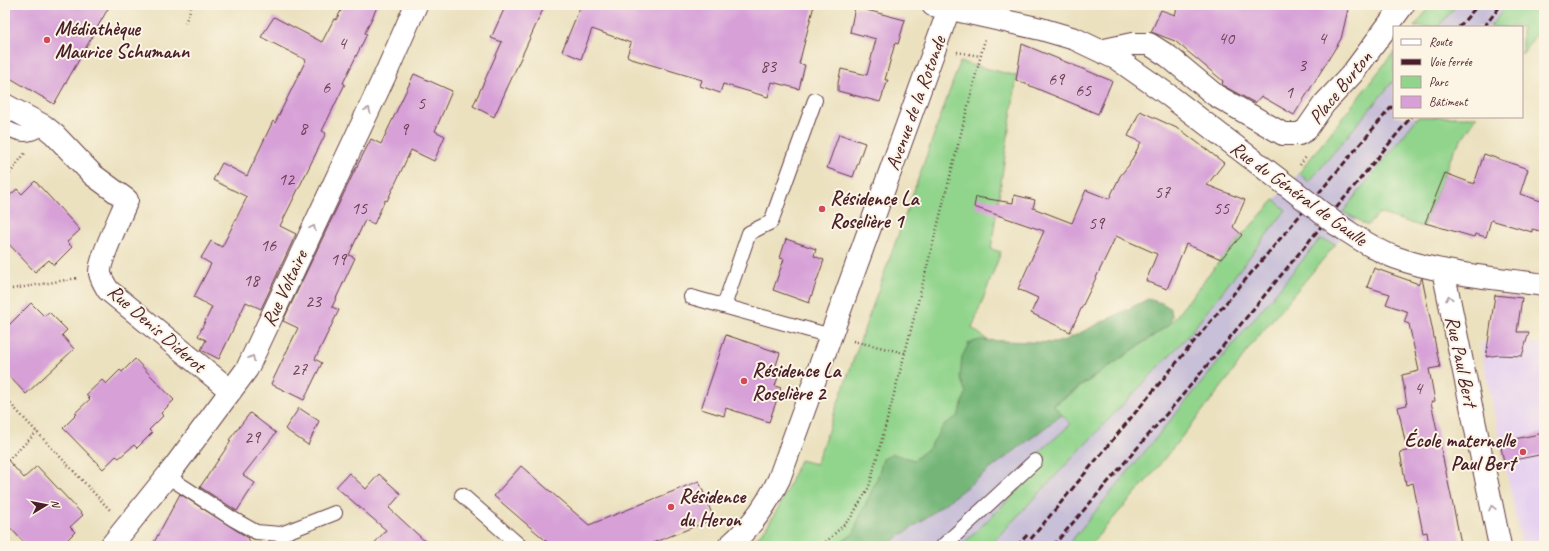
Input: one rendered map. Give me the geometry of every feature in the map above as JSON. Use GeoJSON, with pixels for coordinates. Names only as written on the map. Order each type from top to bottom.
{"type":"FeatureCollection","features":[{"type":"Feature","properties":{"kind":"street","name":"Rue Voltaire"},"geometry":{"type":"LineString","coordinates":[[111,546],[167,476],[247,370],[386,73],[416,5]]}},
{"type":"Feature","properties":{"kind":"street","name":"Place Burton"},"geometry":{"type":"LineString","coordinates":[[1283,134],[1299,134],[1306,130],[1324,104],[1352,74],[1403,5]]}},
{"type":"Feature","properties":{"kind":"street","name":"Rue du Général de Gaulle"},"geometry":{"type":"LineString","coordinates":[[941,7],[1058,33],[1082,42],[1123,63],[1167,94],[1336,224],[1366,244],[1395,257],[1443,270],[1544,285]]}},
{"type":"Feature","properties":{"kind":"street","name":"Avenue de la Rotonde"},"geometry":{"type":"LineString","coordinates":[[729,546],[752,524],[773,494],[790,452],[831,336],[941,7]]}},
{"type":"Feature","properties":{"kind":"street","name":"Rue du Général de Gaulle"},"geometry":{"type":"LineString","coordinates":[[1100,51],[1132,44],[1149,44],[1168,56],[1215,95],[1283,134]]}},
{"type":"Feature","properties":{"kind":"street","name":"Rue Denis Diderot"},"geometry":{"type":"LineString","coordinates":[[5,105],[44,126],[62,141],[93,176],[127,200],[102,262],[100,274],[108,290],[231,391]]}},
{"type":"Feature","properties":{"kind":"street","name":"Rue Paul Bert"},"geometry":{"type":"LineString","coordinates":[[1443,270],[1500,546]]}},
{"type":"Feature","properties":{"kind":"lane"},"geometry":{"type":"LineString","coordinates":[[724,306],[749,233],[771,222],[815,100]]}},
{"type":"Feature","properties":{"kind":"lane"},"geometry":{"type":"LineString","coordinates":[[5,127],[14,132],[23,134],[35,133],[44,126]]}},
{"type":"Feature","properties":{"kind":"lane"},"geometry":{"type":"LineString","coordinates":[[691,297],[831,336]]}},
{"type":"Feature","properties":{"kind":"lane"},"geometry":{"type":"LineString","coordinates":[[943,546],[1035,461]]}},
{"type":"Feature","properties":{"kind":"lane"},"geometry":{"type":"LineString","coordinates":[[167,476],[233,519],[256,532],[281,534],[335,513]]}},
{"type":"Feature","properties":{"kind":"lane"},"geometry":{"type":"LineString","coordinates":[[462,495],[520,546]]}},
{"type":"Feature","properties":{"kind":"path"},"geometry":{"type":"LineString","coordinates":[[185,23],[192,5]]}},
{"type":"Feature","properties":{"kind":"path"},"geometry":{"type":"LineString","coordinates":[[819,546],[827,541],[850,519],[869,487],[905,353],[990,18]]}},
{"type":"Feature","properties":{"kind":"path"},"geometry":{"type":"LineString","coordinates":[[12,289],[100,274]]}},
{"type":"Feature","properties":{"kind":"path"},"geometry":{"type":"LineString","coordinates":[[831,336],[905,353]]}},
{"type":"Feature","properties":{"kind":"path"},"geometry":{"type":"LineString","coordinates":[[5,398],[126,527]]}},
{"type":"Feature","properties":{"kind":"path"},"geometry":{"type":"LineString","coordinates":[[5,463],[37,432]]}},
{"type":"Feature","properties":{"kind":"shaded area"},"geometry":{"type":"Polygon","coordinates":[[[1431,5],[1544,5],[1544,24],[1523,53],[1523,26],[1415,26],[1431,5]]]}},
{"type":"Feature","properties":{"kind":"shaded area"},"geometry":{"type":"Polygon","coordinates":[[[1393,53],[1393,118],[1476,118],[1454,150],[1423,227],[1379,213],[1367,226],[1357,219],[1252,344],[1228,379],[1148,479],[1089,546],[851,546],[1170,324],[1222,258],[1299,173],[1393,53]]]}},
{"type":"Feature","properties":{"kind":"shaded area","name":"École maternelle Paul Bert"},"geometry":{"type":"Polygon","coordinates":[[[1526,340],[1544,346],[1544,546],[1522,546],[1480,344],[1496,341],[1526,340]]]}},
{"type":"Feature","properties":{"kind":"green space"},"geometry":{"type":"Polygon","coordinates":[[[1431,5],[1457,5],[1439,26],[1415,26],[1431,5]]]}},
{"type":"Feature","properties":{"kind":"green space"},"geometry":{"type":"Polygon","coordinates":[[[1507,5],[1544,5],[1544,24],[1523,53],[1523,26],[1491,26],[1507,5]]]}},
{"type":"Feature","properties":{"kind":"green space"},"geometry":{"type":"Polygon","coordinates":[[[1393,53],[1393,81],[1309,182],[1299,173],[1393,53]]]}},
{"type":"Feature","properties":{"kind":"green space"},"geometry":{"type":"Polygon","coordinates":[[[960,62],[1017,76],[991,249],[1001,252],[972,328],[1045,385],[851,546],[749,546],[766,528],[780,505],[800,460],[816,464],[960,62]]]}},
{"type":"Feature","properties":{"kind":"green space"},"geometry":{"type":"Polygon","coordinates":[[[1417,118],[1476,118],[1454,150],[1423,227],[1379,213],[1367,226],[1343,212],[1417,118]]]}},
{"type":"Feature","properties":{"kind":"green space"},"geometry":{"type":"Polygon","coordinates":[[[1274,200],[1286,210],[1187,337],[989,546],[961,546],[1041,468],[1035,456],[1071,424],[1053,406],[1170,324],[1222,258],[1274,200]]]}},
{"type":"Feature","properties":{"kind":"green space"},"geometry":{"type":"Polygon","coordinates":[[[1320,239],[1336,244],[1252,344],[1228,379],[1148,479],[1089,546],[1067,546],[1320,239]]]}},
{"type":"Feature","properties":{"kind":"green space"},"geometry":{"type":"Polygon","coordinates":[[[1148,299],[1162,303],[1170,308],[1172,315],[1170,324],[1053,405],[1062,415],[919,523],[885,546],[837,546],[854,533],[877,479],[883,459],[893,454],[914,460],[929,448],[944,425],[958,416],[966,393],[960,377],[962,357],[969,343],[980,340],[1055,343],[1066,340],[1148,299]]]}},
{"type":"Feature","properties":{"kind":"building","name":"Médiathèque Maurice Schumann"},"geometry":{"type":"Polygon","coordinates":[[[5,5],[110,5],[54,104],[5,75],[5,5]]]}},
{"type":"Feature","properties":{"kind":"building"},"geometry":{"type":"Polygon","coordinates":[[[344,5],[378,5],[365,33],[367,34],[343,83],[345,84],[322,131],[326,133],[280,226],[296,234],[261,309],[246,302],[219,359],[201,350],[206,340],[198,336],[212,307],[194,297],[211,264],[201,258],[211,241],[222,247],[247,197],[213,180],[222,163],[247,176],[273,121],[275,123],[306,60],[261,37],[274,17],[322,42],[334,19],[336,20],[344,5]]]}},
{"type":"Feature","properties":{"kind":"building"},"geometry":{"type":"Polygon","coordinates":[[[506,5],[545,5],[494,117],[473,106],[502,42],[491,38],[506,5]]]}},
{"type":"Feature","properties":{"kind":"building"},"geometry":{"type":"Polygon","coordinates":[[[581,5],[814,5],[799,64],[805,65],[799,89],[772,82],[768,97],[723,84],[720,93],[700,86],[702,80],[635,60],[627,56],[631,43],[592,29],[581,59],[562,51],[581,5]]]}},
{"type":"Feature","properties":{"kind":"building"},"geometry":{"type":"Polygon","coordinates":[[[1178,5],[1349,5],[1341,39],[1294,115],[1261,96],[1255,103],[1222,85],[1223,81],[1175,41],[1151,32],[1161,10],[1175,15],[1178,5]]]}},
{"type":"Feature","properties":{"kind":"building"},"geometry":{"type":"Polygon","coordinates":[[[855,7],[905,20],[898,44],[895,43],[885,80],[888,80],[880,102],[838,91],[841,69],[867,75],[876,39],[850,32],[855,7]]]}},
{"type":"Feature","properties":{"kind":"building"},"geometry":{"type":"Polygon","coordinates":[[[1022,44],[1112,81],[1098,114],[1016,80],[1022,44]]]}},
{"type":"Feature","properties":{"kind":"building"},"geometry":{"type":"Polygon","coordinates":[[[414,74],[452,91],[435,131],[445,136],[434,161],[411,150],[387,201],[385,200],[374,224],[365,220],[349,255],[355,258],[332,307],[339,310],[315,359],[322,363],[304,400],[271,384],[298,328],[283,321],[371,139],[381,144],[414,74]]]}},
{"type":"Feature","properties":{"kind":"building"},"geometry":{"type":"Polygon","coordinates":[[[1140,111],[1181,130],[1224,163],[1207,185],[1245,200],[1233,227],[1242,235],[1221,259],[1186,244],[1167,289],[1146,281],[1157,254],[1116,236],[1070,332],[1031,313],[1038,298],[1018,289],[1044,231],[974,207],[976,197],[1013,203],[1014,195],[1035,200],[1033,208],[1072,223],[1086,190],[1109,199],[1120,176],[1129,165],[1141,142],[1128,136],[1140,111]]]}},
{"type":"Feature","properties":{"kind":"building"},"geometry":{"type":"Polygon","coordinates":[[[839,134],[865,143],[853,177],[827,168],[839,134]]]}},
{"type":"Feature","properties":{"kind":"building"},"geometry":{"type":"Polygon","coordinates":[[[1484,154],[1528,169],[1520,194],[1544,202],[1544,232],[1532,229],[1532,232],[1491,220],[1486,237],[1475,234],[1474,237],[1425,223],[1445,173],[1474,184],[1484,154]]]}},
{"type":"Feature","properties":{"kind":"building"},"geometry":{"type":"Polygon","coordinates":[[[35,181],[80,230],[67,242],[72,247],[54,265],[49,260],[35,272],[5,240],[5,200],[17,189],[22,194],[35,181]]]}},
{"type":"Feature","properties":{"kind":"building"},"geometry":{"type":"Polygon","coordinates":[[[786,239],[816,249],[814,256],[824,260],[809,303],[773,290],[784,259],[780,258],[786,239]]]}},
{"type":"Feature","properties":{"kind":"building"},"geometry":{"type":"Polygon","coordinates":[[[1374,268],[1418,285],[1422,278],[1440,367],[1429,369],[1435,401],[1431,402],[1461,543],[1444,546],[1429,546],[1427,532],[1423,533],[1413,483],[1406,485],[1400,452],[1407,451],[1398,407],[1407,405],[1402,375],[1419,371],[1409,324],[1404,322],[1408,312],[1386,304],[1390,294],[1367,287],[1374,268]]]}},
{"type":"Feature","properties":{"kind":"building"},"geometry":{"type":"Polygon","coordinates":[[[1495,295],[1522,298],[1517,332],[1529,332],[1522,356],[1498,355],[1486,357],[1495,295]]]}},
{"type":"Feature","properties":{"kind":"building"},"geometry":{"type":"Polygon","coordinates":[[[31,303],[44,316],[49,312],[67,330],[62,335],[74,349],[26,394],[5,372],[5,329],[31,303]]]}},
{"type":"Feature","properties":{"kind":"building","name":"Résidence La Roselière 2"},"geometry":{"type":"Polygon","coordinates":[[[726,335],[780,353],[773,375],[778,377],[775,386],[781,388],[769,422],[726,408],[724,416],[701,409],[726,335]]]}},
{"type":"Feature","properties":{"kind":"building"},"geometry":{"type":"Polygon","coordinates":[[[135,359],[174,400],[161,413],[163,416],[149,430],[152,433],[137,448],[134,445],[119,458],[116,456],[103,469],[63,428],[77,414],[75,413],[90,399],[86,395],[102,380],[106,384],[120,370],[122,372],[135,359]]]}},
{"type":"Feature","properties":{"kind":"building"},"geometry":{"type":"Polygon","coordinates":[[[299,408],[319,421],[308,445],[285,429],[299,408]]]}},
{"type":"Feature","properties":{"kind":"building"},"geometry":{"type":"Polygon","coordinates":[[[250,413],[276,433],[243,475],[255,483],[237,511],[200,487],[231,441],[229,440],[250,413]]]}},
{"type":"Feature","properties":{"kind":"building"},"geometry":{"type":"Polygon","coordinates":[[[1544,433],[1544,454],[1504,462],[1500,442],[1544,433]]]}},
{"type":"Feature","properties":{"kind":"building"},"geometry":{"type":"Polygon","coordinates":[[[5,457],[24,478],[37,466],[83,515],[70,527],[75,532],[61,546],[27,546],[5,522],[5,457]]]}},
{"type":"Feature","properties":{"kind":"building","name":"Résidence du Heron"},"geometry":{"type":"Polygon","coordinates":[[[521,466],[589,525],[699,481],[714,519],[645,546],[552,546],[494,496],[521,466]]]}},
{"type":"Feature","properties":{"kind":"building"},"geometry":{"type":"Polygon","coordinates":[[[349,473],[366,489],[379,474],[401,494],[389,508],[428,544],[426,546],[405,546],[401,543],[393,546],[372,546],[386,530],[336,487],[349,473]]]}},
{"type":"Feature","properties":{"kind":"building"},"geometry":{"type":"Polygon","coordinates":[[[180,494],[247,537],[253,546],[152,546],[180,494]]]}},
{"type":"Feature","properties":{"kind":"railway"},"geometry":{"type":"LineString","coordinates":[[1460,26],[1478,5]]}},
{"type":"Feature","properties":{"kind":"railway"},"geometry":{"type":"LineString","coordinates":[[1485,26],[1501,5]]}},
{"type":"Feature","properties":{"kind":"railway"},"geometry":{"type":"LineString","coordinates":[[1025,546],[1230,298],[1393,105]]}},
{"type":"Feature","properties":{"kind":"railway"},"geometry":{"type":"LineString","coordinates":[[1053,546],[1181,397],[1410,118]]}},
{"type":"Feature","properties":{"kind":"railway"},"geometry":{"type":"LineString","coordinates":[[1017,546],[1029,533]]}},
{"type":"Feature","properties":{"kind":"place","name":"Médiathèque Maurice Schumann"},"geometry":{"type":"Point","coordinates":[47,40]}},
{"type":"Feature","properties":{"kind":"place","name":"Résidence La Roselière 1"},"geometry":{"type":"Point","coordinates":[822,209]}},
{"type":"Feature","properties":{"kind":"place","name":"Résidence La Roselière 2"},"geometry":{"type":"Point","coordinates":[744,381]}},
{"type":"Feature","properties":{"kind":"place","name":"École maternelle Paul Bert"},"geometry":{"type":"Point","coordinates":[1523,452]}},
{"type":"Feature","properties":{"kind":"place","name":"Résidence du Heron"},"geometry":{"type":"Point","coordinates":[671,507]}}]}
